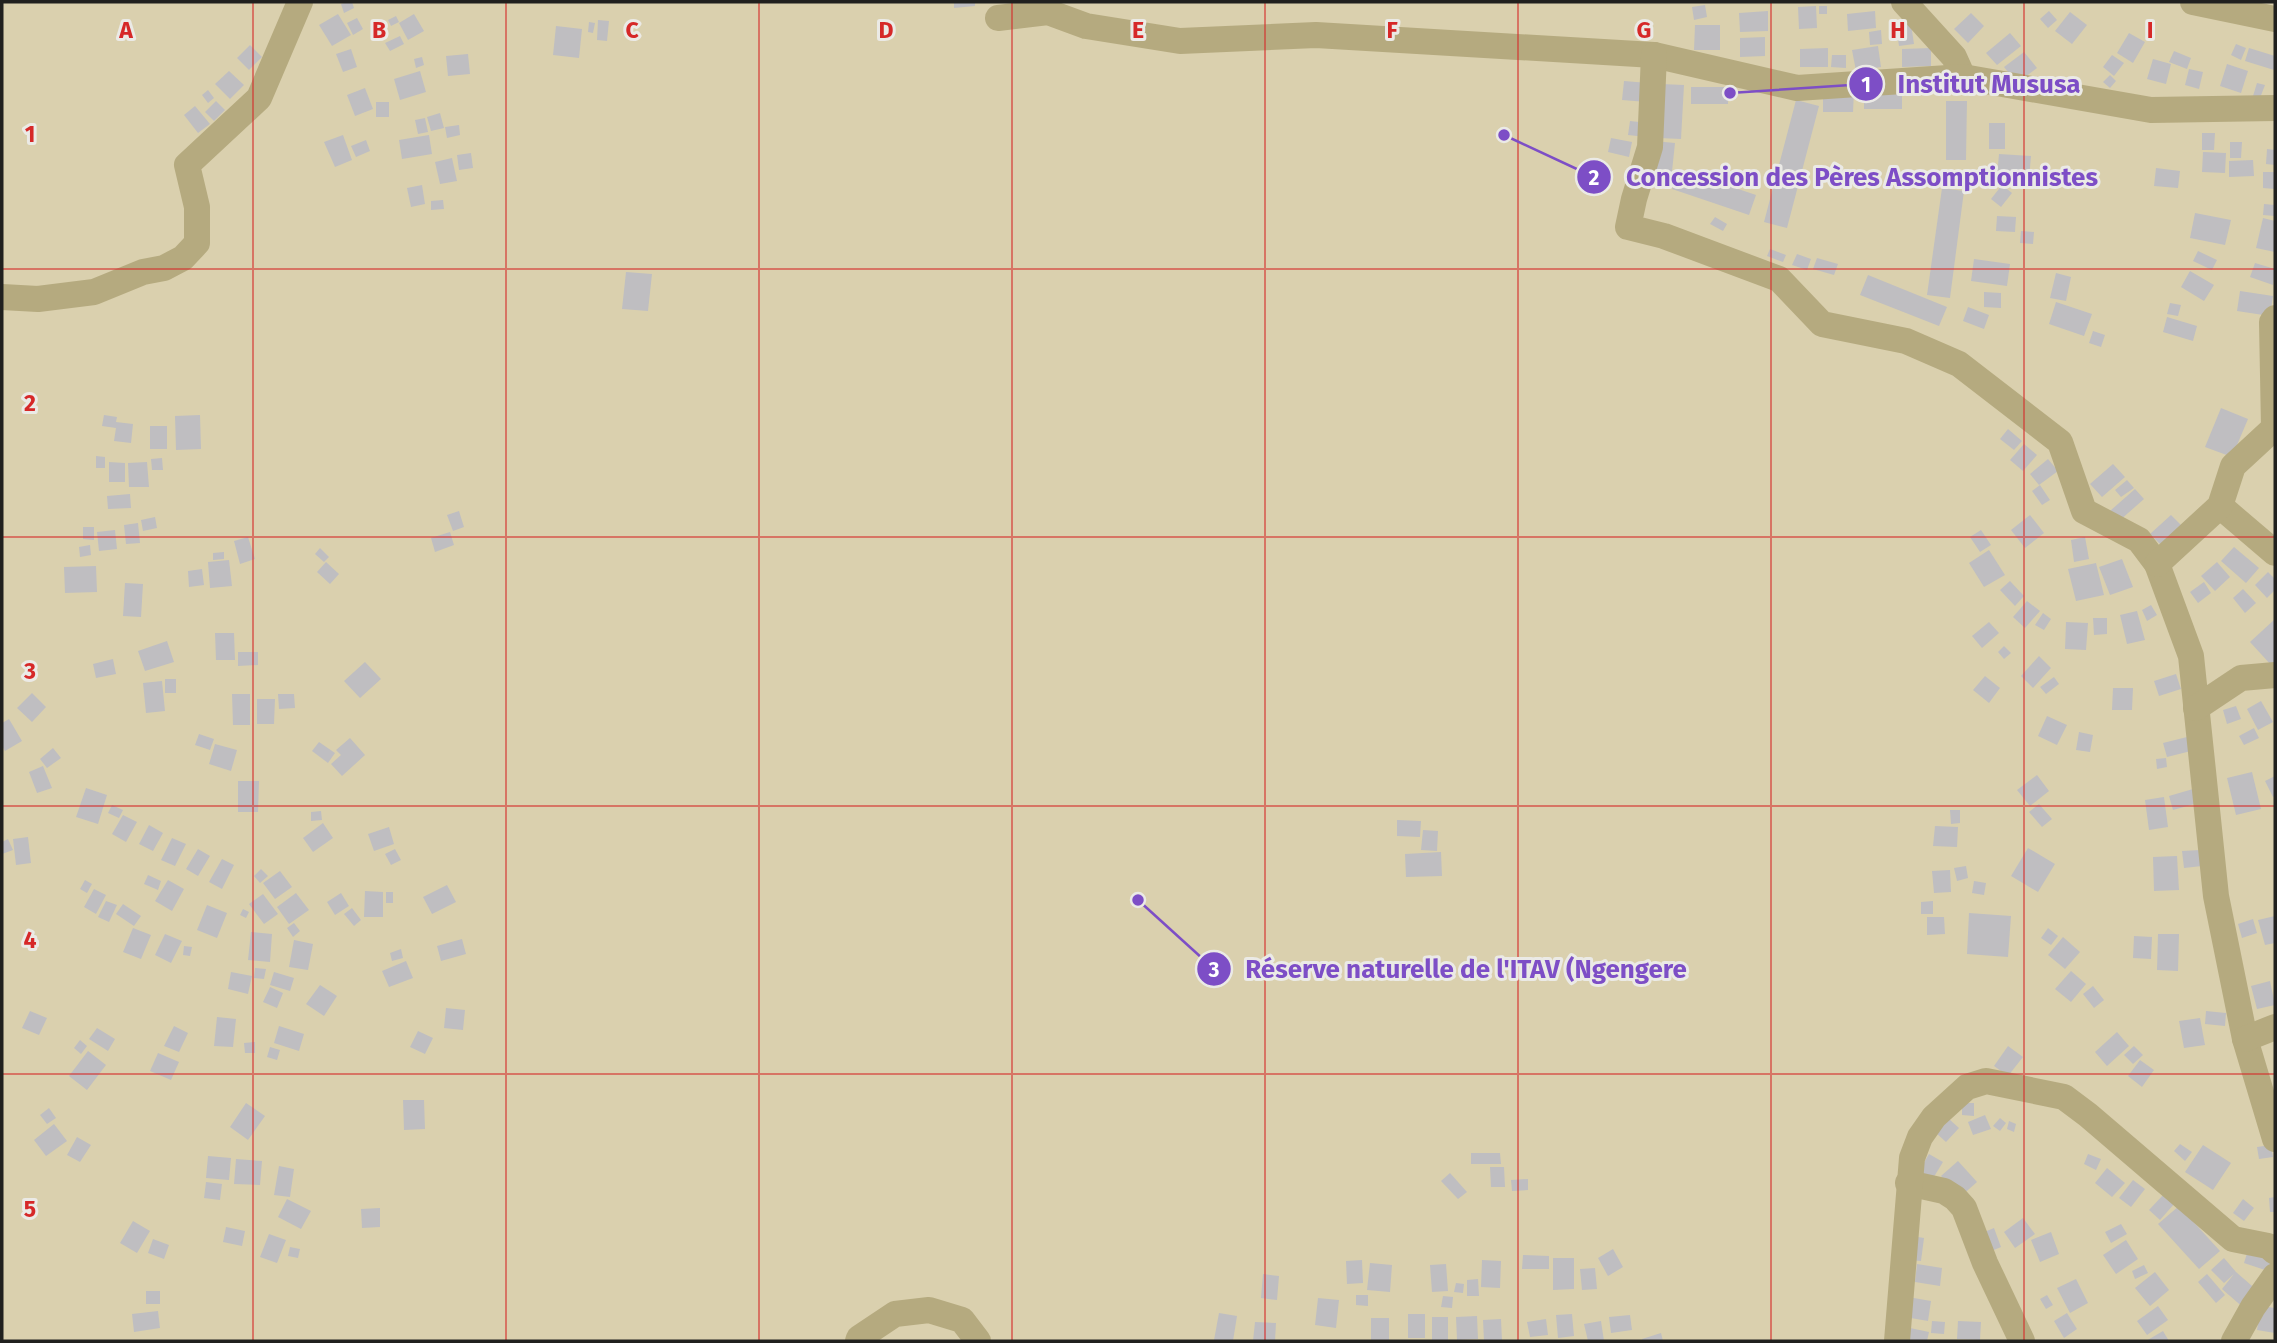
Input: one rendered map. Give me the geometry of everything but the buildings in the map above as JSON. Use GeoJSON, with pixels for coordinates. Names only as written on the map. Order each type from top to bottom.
{"type":"FeatureCollection","features":[{"type":"Feature","properties":{"kind":"street"},"geometry":{"type":"LineString","coordinates":[[2,297],[38,299],[93,292],[143,272],[164,268],[183,258],[197,243],[197,206],[187,165],[259,99],[300,2]]}},
{"type":"Feature","properties":{"kind":"street"},"geometry":{"type":"LineString","coordinates":[[1904,2],[1954,57],[1963,77]]}},
{"type":"Feature","properties":{"kind":"street"},"geometry":{"type":"LineString","coordinates":[[2193,2],[2275,19]]}},
{"type":"Feature","properties":{"kind":"street"},"geometry":{"type":"LineString","coordinates":[[998,18],[1048,12],[1086,26],[1180,41],[1316,35],[1654,55],[1797,88],[1963,77],[2151,110],[2274,104]]}},
{"type":"Feature","properties":{"kind":"street"},"geometry":{"type":"LineString","coordinates":[[1654,55],[1650,147],[1628,227],[1664,236],[1779,279],[1822,324],[1906,341],[1959,364],[2060,442],[2084,510],[2139,540],[2157,564],[2191,656],[2216,895],[2245,1039],[2275,1139]]}},
{"type":"Feature","properties":{"kind":"street"},"geometry":{"type":"LineString","coordinates":[[2157,564],[2220,506],[2233,466],[2274,428],[2272,322],[2275,318]]}},
{"type":"Feature","properties":{"kind":"street"},"geometry":{"type":"LineString","coordinates":[[2220,506],[2275,553]]}},
{"type":"Feature","properties":{"kind":"street"},"geometry":{"type":"LineString","coordinates":[[2196,708],[2241,678],[2275,675]]}},
{"type":"Feature","properties":{"kind":"street"},"geometry":{"type":"LineString","coordinates":[[2245,1039],[2275,1027]]}},
{"type":"Feature","properties":{"kind":"street"},"geometry":{"type":"LineString","coordinates":[[1897,1341],[1912,1158],[1920,1138],[1934,1117],[1966,1087],[1986,1081],[2064,1097],[2233,1239],[2268,1246],[2275,1252]]}},
{"type":"Feature","properties":{"kind":"street"},"geometry":{"type":"LineString","coordinates":[[1908,1183],[1944,1191],[1964,1208],[1985,1263],[2022,1341]]}},
{"type":"Feature","properties":{"kind":"street"},"geometry":{"type":"LineString","coordinates":[[2234,1341],[2275,1276]]}},
{"type":"Feature","properties":{"kind":"street"},"geometry":{"type":"LineString","coordinates":[[858,1341],[895,1314],[929,1310],[961,1320],[978,1341]]}},
{"type":"Feature","properties":{"kind":"shaded area"},"geometry":{"type":"Polygon","coordinates":[[[2,2],[2275,2],[2275,1341],[2,1341],[2,2]]]}},
{"type":"Feature","properties":{"kind":"place","name":"Institut Mususa"},"geometry":{"type":"Point","coordinates":[1730,93]}},
{"type":"Feature","properties":{"kind":"place","name":"Concession des Pères Assomptionnistes"},"geometry":{"type":"Point","coordinates":[1504,135]}},
{"type":"Feature","properties":{"kind":"place","name":"Réserve naturelle de l'ITAV (Ngengere"},"geometry":{"type":"Point","coordinates":[1138,900]}}]}
